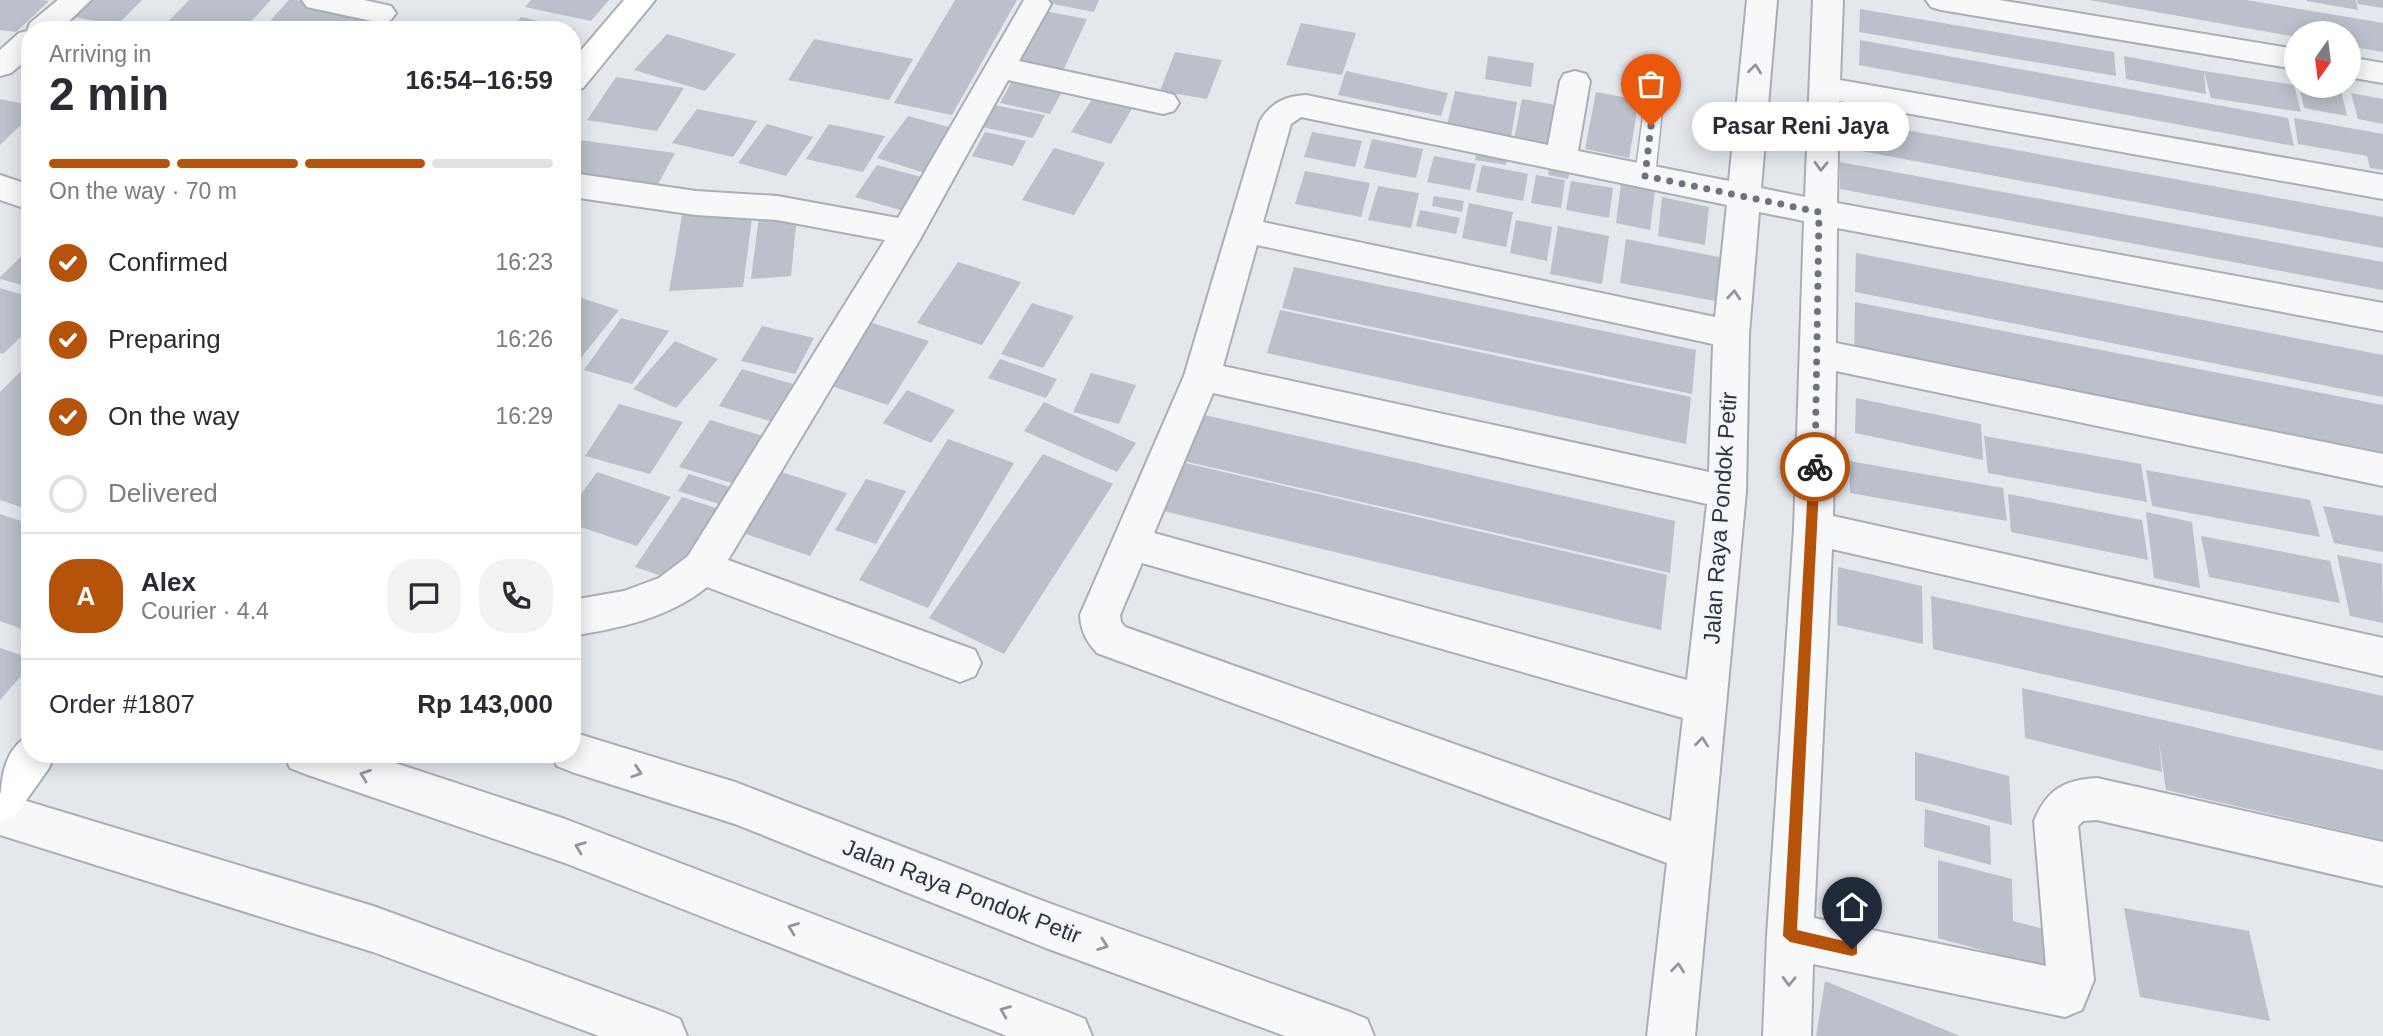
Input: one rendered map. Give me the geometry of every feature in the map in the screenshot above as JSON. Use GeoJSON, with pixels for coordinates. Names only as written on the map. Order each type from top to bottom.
{"type":"FeatureCollection","features":[{"type":"Feature","properties":{"kind":"main road"},"geometry":{"type":"LineString","coordinates":[[581,70],[640,0]]}},
{"type":"Feature","properties":{"kind":"main road"},"geometry":{"type":"LineString","coordinates":[[0,801],[27,763]]}},
{"type":"Feature","properties":{"kind":"street"},"geometry":{"type":"LineString","coordinates":[[52,21],[76,0]]}},
{"type":"Feature","properties":{"kind":"street"},"geometry":{"type":"LineString","coordinates":[[317,0],[381,13]]}},
{"type":"Feature","properties":{"kind":"street","name":"Jalan Raya Pondok Petir"},"geometry":{"type":"LineString","coordinates":[[1671,1036],[1727,492],[1731,334],[1762,0]]}},
{"type":"Feature","properties":{"kind":"street"},"geometry":{"type":"LineString","coordinates":[[1787,1036],[1790,936],[1813,528],[1819,212],[1828,0]]}},
{"type":"Feature","properties":{"kind":"street"},"geometry":{"type":"LineString","coordinates":[[1941,0],[2284,57]]}},
{"type":"Feature","properties":{"kind":"street"},"geometry":{"type":"LineString","coordinates":[[581,616],[624,609],[673,591],[702,568],[907,232],[1037,4]]}},
{"type":"Feature","properties":{"kind":"street"},"geometry":{"type":"LineString","coordinates":[[1001,68],[1163,103]]}},
{"type":"Feature","properties":{"kind":"street"},"geometry":{"type":"LineString","coordinates":[[2361,69],[2383,73]]}},
{"type":"Feature","properties":{"kind":"street"},"geometry":{"type":"LineString","coordinates":[[1561,159],[1575,82]]}},
{"type":"Feature","properties":{"kind":"street"},"geometry":{"type":"LineString","coordinates":[[1823,88],[2383,187]]}},
{"type":"Feature","properties":{"kind":"street"},"geometry":{"type":"LineString","coordinates":[[1692,850],[1111,640],[1101,629],[1100,615],[1202,376],[1276,121],[1283,110],[1294,106],[1819,212],[2383,317]]}},
{"type":"Feature","properties":{"kind":"street"},"geometry":{"type":"LineString","coordinates":[[581,186],[696,203],[778,208],[907,232]]}},
{"type":"Feature","properties":{"kind":"street"},"geometry":{"type":"LineString","coordinates":[[0,187],[21,195]]}},
{"type":"Feature","properties":{"kind":"street"},"geometry":{"type":"LineString","coordinates":[[1243,230],[1731,334]]}},
{"type":"Feature","properties":{"kind":"street"},"geometry":{"type":"LineString","coordinates":[[1818,353],[2383,470]]}},
{"type":"Feature","properties":{"kind":"street"},"geometry":{"type":"LineString","coordinates":[[1202,376],[1727,492]]}},
{"type":"Feature","properties":{"kind":"street"},"geometry":{"type":"LineString","coordinates":[[1813,528],[2383,657]]}},
{"type":"Feature","properties":{"kind":"street"},"geometry":{"type":"LineString","coordinates":[[1130,543],[1706,705]]}},
{"type":"Feature","properties":{"kind":"street"},"geometry":{"type":"LineString","coordinates":[[702,568],[960,663]]}},
{"type":"Feature","properties":{"kind":"street","name":"Jalan Raya Pondok Petir"},"geometry":{"type":"LineString","coordinates":[[581,755],[735,803],[1046,925],[1350,1036]]}},
{"type":"Feature","properties":{"kind":"street"},"geometry":{"type":"LineString","coordinates":[[332,763],[565,841],[1068,1036]]}},
{"type":"Feature","properties":{"kind":"street"},"geometry":{"type":"LineString","coordinates":[[1790,936],[2065,993],[2071,980],[2056,821],[2064,806],[2076,800],[2096,799],[2383,864]]}},
{"type":"Feature","properties":{"kind":"street"},"geometry":{"type":"LineString","coordinates":[[0,814],[373,929],[663,1036]]}},
{"type":"Feature","properties":{"kind":"lane"},"geometry":{"type":"LineString","coordinates":[[1645,176],[1654,101]]}},
{"type":"Feature","properties":{"kind":"building"},"geometry":{"type":"Polygon","coordinates":[[[0,0],[49,1],[28,21],[21,21],[21,27],[16,32],[0,30],[0,0]]]}},
{"type":"Feature","properties":{"kind":"building"},"geometry":{"type":"Polygon","coordinates":[[[85,0],[142,0],[121,21],[96,21],[69,16],[85,0]]]}},
{"type":"Feature","properties":{"kind":"building"},"geometry":{"type":"Polygon","coordinates":[[[189,0],[271,0],[251,21],[169,21],[189,0]]]}},
{"type":"Feature","properties":{"kind":"building"},"geometry":{"type":"Polygon","coordinates":[[[289,0],[371,12],[364,21],[270,21],[289,0]]]}},
{"type":"Feature","properties":{"kind":"building"},"geometry":{"type":"Polygon","coordinates":[[[531,0],[609,0],[591,21],[525,7],[531,0]]]}},
{"type":"Feature","properties":{"kind":"building"},"geometry":{"type":"Polygon","coordinates":[[[955,0],[1017,0],[952,115],[894,103],[955,0]]]}},
{"type":"Feature","properties":{"kind":"building"},"geometry":{"type":"Polygon","coordinates":[[[1050,0],[1099,0],[1094,12],[1048,3],[1050,0]]]}},
{"type":"Feature","properties":{"kind":"building"},"geometry":{"type":"Polygon","coordinates":[[[2089,0],[2246,0],[2383,23],[2383,52],[2361,48],[2361,21],[2284,21],[2284,35],[2089,0]]]}},
{"type":"Feature","properties":{"kind":"building"},"geometry":{"type":"Polygon","coordinates":[[[2356,0],[2358,10],[2307,1],[2356,0]]]}},
{"type":"Feature","properties":{"kind":"building"},"geometry":{"type":"Polygon","coordinates":[[[2357,0],[2383,0],[2383,8],[2358,4],[2357,0]]]}},
{"type":"Feature","properties":{"kind":"building"},"geometry":{"type":"Polygon","coordinates":[[[1860,9],[2114,52],[2116,76],[1859,32],[1860,9]]]}},
{"type":"Feature","properties":{"kind":"building"},"geometry":{"type":"Polygon","coordinates":[[[1039,10],[1087,19],[1062,73],[1013,64],[1039,10]]]}},
{"type":"Feature","properties":{"kind":"building"},"geometry":{"type":"Polygon","coordinates":[[[521,17],[539,21],[518,21],[521,17]]]}},
{"type":"Feature","properties":{"kind":"building"},"geometry":{"type":"Polygon","coordinates":[[[1301,23],[1356,33],[1342,75],[1286,65],[1301,23]]]}},
{"type":"Feature","properties":{"kind":"building"},"geometry":{"type":"Polygon","coordinates":[[[667,34],[736,54],[705,91],[634,70],[667,34]]]}},
{"type":"Feature","properties":{"kind":"building"},"geometry":{"type":"Polygon","coordinates":[[[814,39],[913,59],[889,100],[788,80],[814,39]]]}},
{"type":"Feature","properties":{"kind":"building"},"geometry":{"type":"Polygon","coordinates":[[[1860,40],[2288,118],[2294,146],[1859,65],[1860,40]]]}},
{"type":"Feature","properties":{"kind":"building"},"geometry":{"type":"Polygon","coordinates":[[[1175,52],[1222,60],[1207,99],[1160,91],[1175,52]]]}},
{"type":"Feature","properties":{"kind":"building"},"geometry":{"type":"Polygon","coordinates":[[[1488,56],[1534,63],[1531,87],[1485,79],[1488,56]]]}},
{"type":"Feature","properties":{"kind":"building"},"geometry":{"type":"Polygon","coordinates":[[[2124,56],[2204,71],[2206,94],[2126,79],[2124,56]]]}},
{"type":"Feature","properties":{"kind":"building"},"geometry":{"type":"Polygon","coordinates":[[[1346,71],[1448,93],[1441,116],[1338,95],[1346,71]]]}},
{"type":"Feature","properties":{"kind":"building"},"geometry":{"type":"Polygon","coordinates":[[[2204,71],[2284,83],[2284,98],[2297,98],[2301,112],[2211,98],[2204,71]]]}},
{"type":"Feature","properties":{"kind":"building"},"geometry":{"type":"Polygon","coordinates":[[[616,77],[684,88],[657,131],[587,120],[616,77]]]}},
{"type":"Feature","properties":{"kind":"building"},"geometry":{"type":"Polygon","coordinates":[[[1014,77],[1064,88],[1050,114],[1000,103],[1014,77]]]}},
{"type":"Feature","properties":{"kind":"building"},"geometry":{"type":"Polygon","coordinates":[[[1455,91],[1517,102],[1511,137],[1447,125],[1455,91]]]}},
{"type":"Feature","properties":{"kind":"building"},"geometry":{"type":"Polygon","coordinates":[[[1596,92],[1639,100],[1629,158],[1585,149],[1596,92]]]}},
{"type":"Feature","properties":{"kind":"building"},"geometry":{"type":"Polygon","coordinates":[[[2361,95],[2383,99],[2383,124],[2358,119],[2352,98],[2361,98],[2361,95]]]}},
{"type":"Feature","properties":{"kind":"building"},"geometry":{"type":"Polygon","coordinates":[[[1094,96],[1133,107],[1111,144],[1071,132],[1094,96]]]}},
{"type":"Feature","properties":{"kind":"building"},"geometry":{"type":"Polygon","coordinates":[[[2302,98],[2343,98],[2347,116],[2304,108],[2302,98]]]}},
{"type":"Feature","properties":{"kind":"building"},"geometry":{"type":"Polygon","coordinates":[[[0,99],[21,103],[21,125],[0,145],[0,99]]]}},
{"type":"Feature","properties":{"kind":"building"},"geometry":{"type":"Polygon","coordinates":[[[1522,99],[1561,106],[1555,146],[1514,139],[1522,99]]]}},
{"type":"Feature","properties":{"kind":"building"},"geometry":{"type":"Polygon","coordinates":[[[994,105],[1045,115],[1033,138],[982,127],[994,105]]]}},
{"type":"Feature","properties":{"kind":"building"},"geometry":{"type":"Polygon","coordinates":[[[697,109],[757,121],[733,157],[672,143],[697,109]]]}},
{"type":"Feature","properties":{"kind":"building"},"geometry":{"type":"Polygon","coordinates":[[[908,116],[956,129],[925,173],[877,158],[908,116]]]}},
{"type":"Feature","properties":{"kind":"building"},"geometry":{"type":"Polygon","coordinates":[[[2294,118],[2383,134],[2383,170],[2370,168],[2367,156],[2298,144],[2294,118]]]}},
{"type":"Feature","properties":{"kind":"building"},"geometry":{"type":"Polygon","coordinates":[[[1862,122],[2383,217],[2383,248],[1861,151],[1862,122]]]}},
{"type":"Feature","properties":{"kind":"building"},"geometry":{"type":"Polygon","coordinates":[[[767,124],[813,137],[786,176],[738,163],[767,124]]]}},
{"type":"Feature","properties":{"kind":"building"},"geometry":{"type":"Polygon","coordinates":[[[829,124],[885,136],[863,172],[806,159],[829,124]]]}},
{"type":"Feature","properties":{"kind":"building"},"geometry":{"type":"Polygon","coordinates":[[[985,132],[1026,141],[1013,166],[972,156],[985,132]]]}},
{"type":"Feature","properties":{"kind":"building"},"geometry":{"type":"Polygon","coordinates":[[[1312,132],[1362,141],[1355,167],[1304,157],[1312,132]]]}},
{"type":"Feature","properties":{"kind":"building"},"geometry":{"type":"Polygon","coordinates":[[[1372,139],[1423,149],[1416,178],[1364,168],[1372,139]]]}},
{"type":"Feature","properties":{"kind":"building"},"geometry":{"type":"Polygon","coordinates":[[[581,140],[675,153],[658,184],[581,173],[581,140]]]}},
{"type":"Feature","properties":{"kind":"building"},"geometry":{"type":"Polygon","coordinates":[[[1478,145],[1508,151],[1506,165],[1475,160],[1478,145]]]}},
{"type":"Feature","properties":{"kind":"building"},"geometry":{"type":"Polygon","coordinates":[[[1054,148],[1105,163],[1074,215],[1022,200],[1054,148]]]}},
{"type":"Feature","properties":{"kind":"building"},"geometry":{"type":"Polygon","coordinates":[[[1434,156],[1476,164],[1470,190],[1427,182],[1434,156]]]}},
{"type":"Feature","properties":{"kind":"building"},"geometry":{"type":"Polygon","coordinates":[[[1550,162],[1571,166],[1568,179],[1548,175],[1550,162]]]}},
{"type":"Feature","properties":{"kind":"building"},"geometry":{"type":"Polygon","coordinates":[[[1840,162],[2383,262],[2383,290],[1840,189],[1840,162]]]}},
{"type":"Feature","properties":{"kind":"building"},"geometry":{"type":"Polygon","coordinates":[[[877,165],[936,181],[914,214],[855,197],[877,165]]]}},
{"type":"Feature","properties":{"kind":"building"},"geometry":{"type":"Polygon","coordinates":[[[1482,165],[1528,174],[1523,201],[1476,192],[1482,165]]]}},
{"type":"Feature","properties":{"kind":"building"},"geometry":{"type":"Polygon","coordinates":[[[1305,171],[1370,183],[1361,217],[1295,204],[1305,171]]]}},
{"type":"Feature","properties":{"kind":"building"},"geometry":{"type":"Polygon","coordinates":[[[1536,175],[1565,180],[1561,208],[1531,203],[1536,175]]]}},
{"type":"Feature","properties":{"kind":"building"},"geometry":{"type":"Polygon","coordinates":[[[1571,181],[1613,188],[1609,218],[1566,210],[1571,181]]]}},
{"type":"Feature","properties":{"kind":"building"},"geometry":{"type":"Polygon","coordinates":[[[1621,184],[1655,191],[1650,230],[1616,223],[1621,184]]]}},
{"type":"Feature","properties":{"kind":"building"},"geometry":{"type":"Polygon","coordinates":[[[1378,186],[1419,193],[1411,228],[1368,220],[1378,186]]]}},
{"type":"Feature","properties":{"kind":"building"},"geometry":{"type":"Polygon","coordinates":[[[1434,196],[1464,201],[1462,212],[1432,206],[1434,196]]]}},
{"type":"Feature","properties":{"kind":"building"},"geometry":{"type":"Polygon","coordinates":[[[1662,197],[1709,207],[1705,245],[1658,236],[1662,197]]]}},
{"type":"Feature","properties":{"kind":"building"},"geometry":{"type":"Polygon","coordinates":[[[1469,203],[1513,212],[1506,247],[1462,238],[1469,203]]]}},
{"type":"Feature","properties":{"kind":"building"},"geometry":{"type":"Polygon","coordinates":[[[1420,210],[1460,218],[1456,234],[1416,226],[1420,210]]]}},
{"type":"Feature","properties":{"kind":"building"},"geometry":{"type":"Polygon","coordinates":[[[753,211],[743,287],[669,291],[682,215],[753,211]]]}},
{"type":"Feature","properties":{"kind":"building"},"geometry":{"type":"Polygon","coordinates":[[[797,215],[791,276],[751,279],[759,217],[797,215]]]}},
{"type":"Feature","properties":{"kind":"building"},"geometry":{"type":"Polygon","coordinates":[[[1516,220],[1552,227],[1547,261],[1510,253],[1516,220]]]}},
{"type":"Feature","properties":{"kind":"building"},"geometry":{"type":"Polygon","coordinates":[[[1558,226],[1609,236],[1602,284],[1550,274],[1558,226]]]}},
{"type":"Feature","properties":{"kind":"building"},"geometry":{"type":"Polygon","coordinates":[[[1626,239],[1724,258],[1720,302],[1620,283],[1626,239]]]}},
{"type":"Feature","properties":{"kind":"building"},"geometry":{"type":"Polygon","coordinates":[[[1856,253],[2383,355],[2383,397],[1855,292],[1856,253]]]}},
{"type":"Feature","properties":{"kind":"building"},"geometry":{"type":"Polygon","coordinates":[[[21,257],[21,285],[0,277],[21,257]]]}},
{"type":"Feature","properties":{"kind":"building"},"geometry":{"type":"Polygon","coordinates":[[[958,262],[1021,282],[982,345],[917,323],[958,262]]]}},
{"type":"Feature","properties":{"kind":"building"},"geometry":{"type":"Polygon","coordinates":[[[1294,267],[1696,350],[1692,394],[1282,308],[1294,267]]]}},
{"type":"Feature","properties":{"kind":"building"},"geometry":{"type":"Polygon","coordinates":[[[0,288],[21,294],[21,337],[3,354],[0,353],[0,288]]]}},
{"type":"Feature","properties":{"kind":"building"},"geometry":{"type":"Polygon","coordinates":[[[581,298],[619,310],[581,358],[581,298]]]}},
{"type":"Feature","properties":{"kind":"building"},"geometry":{"type":"Polygon","coordinates":[[[1855,302],[2383,405],[2383,461],[1854,355],[1855,302]]]}},
{"type":"Feature","properties":{"kind":"building"},"geometry":{"type":"Polygon","coordinates":[[[1032,303],[1074,316],[1043,368],[1001,354],[1032,303]]]}},
{"type":"Feature","properties":{"kind":"building"},"geometry":{"type":"Polygon","coordinates":[[[1280,310],[1691,397],[1686,444],[1267,353],[1280,310]]]}},
{"type":"Feature","properties":{"kind":"building"},"geometry":{"type":"Polygon","coordinates":[[[621,318],[669,331],[632,384],[584,370],[621,318]]]}},
{"type":"Feature","properties":{"kind":"building"},"geometry":{"type":"Polygon","coordinates":[[[866,321],[929,341],[888,405],[823,383],[866,321]]]}},
{"type":"Feature","properties":{"kind":"building"},"geometry":{"type":"Polygon","coordinates":[[[762,326],[814,338],[795,374],[741,361],[762,326]]]}},
{"type":"Feature","properties":{"kind":"building"},"geometry":{"type":"Polygon","coordinates":[[[675,341],[718,359],[676,408],[633,389],[675,341]]]}},
{"type":"Feature","properties":{"kind":"building"},"geometry":{"type":"Polygon","coordinates":[[[1000,359],[1057,379],[1046,398],[988,378],[1000,359]]]}},
{"type":"Feature","properties":{"kind":"building"},"geometry":{"type":"Polygon","coordinates":[[[742,369],[793,384],[770,421],[719,406],[742,369]]]}},
{"type":"Feature","properties":{"kind":"building"},"geometry":{"type":"Polygon","coordinates":[[[21,371],[21,507],[0,500],[0,392],[21,371]]]}},
{"type":"Feature","properties":{"kind":"building"},"geometry":{"type":"Polygon","coordinates":[[[1091,373],[1136,385],[1119,424],[1073,412],[1091,373]]]}},
{"type":"Feature","properties":{"kind":"building"},"geometry":{"type":"Polygon","coordinates":[[[907,390],[955,410],[931,443],[883,423],[907,390]]]}},
{"type":"Feature","properties":{"kind":"building"},"geometry":{"type":"Polygon","coordinates":[[[1856,398],[1981,424],[1983,460],[1855,433],[1856,398]]]}},
{"type":"Feature","properties":{"kind":"building"},"geometry":{"type":"Polygon","coordinates":[[[1044,402],[1136,443],[1117,472],[1024,431],[1044,402]]]}},
{"type":"Feature","properties":{"kind":"building"},"geometry":{"type":"Polygon","coordinates":[[[619,404],[683,422],[650,474],[585,456],[619,404]]]}},
{"type":"Feature","properties":{"kind":"building"},"geometry":{"type":"Polygon","coordinates":[[[1191,412],[1675,521],[1670,573],[1175,459],[1191,412]]]}},
{"type":"Feature","properties":{"kind":"building"},"geometry":{"type":"Polygon","coordinates":[[[710,420],[763,436],[732,483],[679,467],[710,420]]]}},
{"type":"Feature","properties":{"kind":"building"},"geometry":{"type":"Polygon","coordinates":[[[1984,436],[2141,464],[2147,502],[1988,473],[1984,436]]]}},
{"type":"Feature","properties":{"kind":"building"},"geometry":{"type":"Polygon","coordinates":[[[948,439],[1014,463],[928,608],[859,580],[948,439]]]}},
{"type":"Feature","properties":{"kind":"building"},"geometry":{"type":"Polygon","coordinates":[[[1043,454],[1113,484],[1004,654],[929,618],[1043,454]]]}},
{"type":"Feature","properties":{"kind":"building"},"geometry":{"type":"Polygon","coordinates":[[[1172,460],[1667,575],[1661,630],[1155,509],[1172,460]]]}},
{"type":"Feature","properties":{"kind":"building"},"geometry":{"type":"Polygon","coordinates":[[[1849,461],[2003,488],[2007,521],[1850,493],[1849,461]]]}},
{"type":"Feature","properties":{"kind":"building"},"geometry":{"type":"Polygon","coordinates":[[[775,470],[847,493],[810,556],[737,531],[775,470]]]}},
{"type":"Feature","properties":{"kind":"building"},"geometry":{"type":"Polygon","coordinates":[[[2146,470],[2310,500],[2320,537],[2152,506],[2146,470]]]}},
{"type":"Feature","properties":{"kind":"building"},"geometry":{"type":"Polygon","coordinates":[[[597,472],[671,497],[637,546],[581,527],[581,494],[597,472]]]}},
{"type":"Feature","properties":{"kind":"building"},"geometry":{"type":"Polygon","coordinates":[[[689,474],[736,489],[725,506],[678,491],[689,474]]]}},
{"type":"Feature","properties":{"kind":"building"},"geometry":{"type":"Polygon","coordinates":[[[866,479],[906,491],[876,544],[835,530],[866,479]]]}},
{"type":"Feature","properties":{"kind":"building"},"geometry":{"type":"Polygon","coordinates":[[[2008,494],[2142,520],[2148,560],[2011,532],[2008,494]]]}},
{"type":"Feature","properties":{"kind":"building"},"geometry":{"type":"Polygon","coordinates":[[[682,497],[722,510],[676,581],[635,567],[682,497]]]}},
{"type":"Feature","properties":{"kind":"building"},"geometry":{"type":"Polygon","coordinates":[[[2323,506],[2383,516],[2383,552],[2334,543],[2323,506]]]}},
{"type":"Feature","properties":{"kind":"building"},"geometry":{"type":"Polygon","coordinates":[[[2146,512],[2192,522],[2200,588],[2154,578],[2146,512]]]}},
{"type":"Feature","properties":{"kind":"building"},"geometry":{"type":"Polygon","coordinates":[[[0,514],[21,521],[21,629],[0,621],[0,514]]]}},
{"type":"Feature","properties":{"kind":"building"},"geometry":{"type":"Polygon","coordinates":[[[2201,536],[2330,561],[2340,603],[2209,577],[2201,536]]]}},
{"type":"Feature","properties":{"kind":"building"},"geometry":{"type":"Polygon","coordinates":[[[2337,555],[2382,564],[2383,623],[2350,616],[2337,555]]]}},
{"type":"Feature","properties":{"kind":"building"},"geometry":{"type":"Polygon","coordinates":[[[1838,567],[1922,586],[1923,644],[1837,625],[1838,567]]]}},
{"type":"Feature","properties":{"kind":"building"},"geometry":{"type":"Polygon","coordinates":[[[1931,596],[2383,696],[2383,751],[1933,649],[1931,596]]]}},
{"type":"Feature","properties":{"kind":"building"},"geometry":{"type":"Polygon","coordinates":[[[0,648],[21,655],[21,676],[0,700],[0,648]]]}},
{"type":"Feature","properties":{"kind":"building"},"geometry":{"type":"Polygon","coordinates":[[[2022,688],[2383,770],[2383,840],[2166,790],[2159,742],[2162,772],[2025,738],[2022,688]]]}},
{"type":"Feature","properties":{"kind":"building"},"geometry":{"type":"Polygon","coordinates":[[[1915,752],[2009,776],[2012,825],[1915,800],[1915,752]]]}},
{"type":"Feature","properties":{"kind":"building"},"geometry":{"type":"Polygon","coordinates":[[[1925,809],[1990,826],[1991,865],[1924,847],[1925,809]]]}},
{"type":"Feature","properties":{"kind":"building"},"geometry":{"type":"Polygon","coordinates":[[[1938,860],[2012,879],[2013,921],[2055,932],[2057,971],[1938,938],[1938,860]]]}},
{"type":"Feature","properties":{"kind":"building"},"geometry":{"type":"Polygon","coordinates":[[[2124,908],[2249,931],[2270,1021],[2140,997],[2124,908]]]}},
{"type":"Feature","properties":{"kind":"building"},"geometry":{"type":"Polygon","coordinates":[[[1825,981],[1960,1036],[1816,1036],[1825,981]]]}},
{"type":"Feature","properties":{"kind":"way so far"},"geometry":{"type":"LineString","coordinates":[[1651,126],[1645,176],[1819,212],[1815,467]]}},
{"type":"Feature","properties":{"kind":"place","name":"Pasar Reni Jaya"},"geometry":{"type":"Point","coordinates":[1651,126]}},
{"type":"Feature","properties":{"kind":"route"},"geometry":{"type":"LineString","coordinates":[[1815,467],[1790,936],[1852,949]]}}]}
